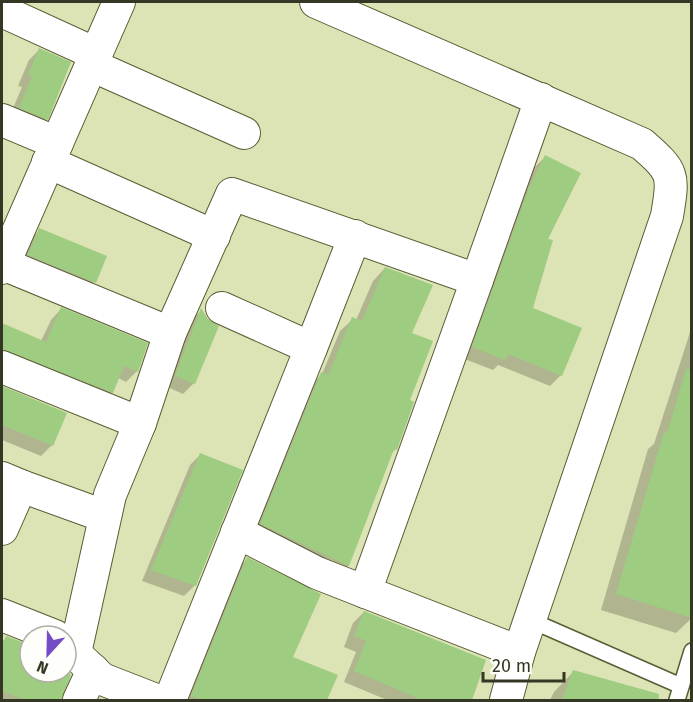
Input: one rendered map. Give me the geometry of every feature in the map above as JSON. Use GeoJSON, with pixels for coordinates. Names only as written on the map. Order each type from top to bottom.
{"type":"FeatureCollection","features":[{"type":"Feature","properties":{"kind":"street"},"geometry":{"type":"LineString","coordinates":[[119,2],[53,152],[9,229],[2,266],[170,333]]}},
{"type":"Feature","properties":{"kind":"street"},"geometry":{"type":"LineString","coordinates":[[316,2],[642,144],[682,179],[667,216],[519,652],[506,700]]}},
{"type":"Feature","properties":{"kind":"street"},"geometry":{"type":"LineString","coordinates":[[2,11],[94,60],[244,133]]}},
{"type":"Feature","properties":{"kind":"street"},"geometry":{"type":"LineString","coordinates":[[365,592],[541,99]]}},
{"type":"Feature","properties":{"kind":"street"},"geometry":{"type":"LineString","coordinates":[[2,120],[53,152],[214,236]]}},
{"type":"Feature","properties":{"kind":"street"},"geometry":{"type":"LineString","coordinates":[[78,626],[110,495],[140,423],[170,333],[232,194],[477,280]]}},
{"type":"Feature","properties":{"kind":"street"},"geometry":{"type":"LineString","coordinates":[[170,700],[355,236]]}},
{"type":"Feature","properties":{"kind":"street"},"geometry":{"type":"LineString","coordinates":[[222,308],[311,348]]}},
{"type":"Feature","properties":{"kind":"street"},"geometry":{"type":"LineString","coordinates":[[2,367],[140,423]]}},
{"type":"Feature","properties":{"kind":"street"},"geometry":{"type":"LineString","coordinates":[[2,529],[11,482],[104,516]]}},
{"type":"Feature","properties":{"kind":"street"},"geometry":{"type":"LineString","coordinates":[[237,532],[317,573],[519,652]]}},
{"type":"Feature","properties":{"kind":"street"},"geometry":{"type":"LineString","coordinates":[[2,615],[20,624]]}},
{"type":"Feature","properties":{"kind":"street"},"geometry":{"type":"LineString","coordinates":[[78,656],[102,678],[156,700]]}},
{"type":"Feature","properties":{"kind":"street"},"geometry":{"type":"LineString","coordinates":[[77,684],[79,700]]}},
{"type":"Feature","properties":{"kind":"lane"},"geometry":{"type":"LineString","coordinates":[[530,620],[679,693],[692,651]]}},
{"type":"Feature","properties":{"kind":"building"},"geometry":{"type":"Polygon","coordinates":[[[39,48],[71,62],[48,120],[19,108],[32,76],[28,75],[39,48]]]}},
{"type":"Feature","properties":{"kind":"building"},"geometry":{"type":"Polygon","coordinates":[[[545,155],[581,173],[548,239],[553,240],[533,308],[582,328],[562,376],[508,354],[505,360],[472,347],[529,188],[545,155]]]}},
{"type":"Feature","properties":{"kind":"building"},"geometry":{"type":"Polygon","coordinates":[[[39,228],[107,256],[96,283],[28,255],[39,228]]]}},
{"type":"Feature","properties":{"kind":"building"},"geometry":{"type":"Polygon","coordinates":[[[385,267],[433,285],[412,333],[433,341],[410,400],[414,402],[397,450],[394,449],[349,566],[260,524],[321,372],[328,375],[352,317],[362,321],[385,267]]]}},
{"type":"Feature","properties":{"kind":"building"},"geometry":{"type":"Polygon","coordinates":[[[61,307],[148,343],[138,372],[124,366],[113,393],[2,349],[2,323],[46,342],[61,307]]]}},
{"type":"Feature","properties":{"kind":"building"},"geometry":{"type":"Polygon","coordinates":[[[201,308],[208,319],[219,326],[195,384],[175,376],[201,308]]]}},
{"type":"Feature","properties":{"kind":"building"},"geometry":{"type":"Polygon","coordinates":[[[686,369],[692,370],[692,618],[616,594],[664,432],[667,433],[686,369]]]}},
{"type":"Feature","properties":{"kind":"building"},"geometry":{"type":"Polygon","coordinates":[[[2,386],[67,413],[53,446],[2,425],[2,386]]]}},
{"type":"Feature","properties":{"kind":"building"},"geometry":{"type":"Polygon","coordinates":[[[200,453],[243,470],[196,586],[151,570],[200,453]]]}},
{"type":"Feature","properties":{"kind":"building"},"geometry":{"type":"Polygon","coordinates":[[[247,557],[321,594],[293,657],[338,675],[327,700],[202,700],[191,696],[247,557]]]}},
{"type":"Feature","properties":{"kind":"building"},"geometry":{"type":"Polygon","coordinates":[[[364,611],[486,660],[472,700],[422,700],[354,671],[366,641],[354,636],[364,611]]]}},
{"type":"Feature","properties":{"kind":"building"},"geometry":{"type":"Polygon","coordinates":[[[6,636],[18,640],[18,684],[67,684],[61,700],[25,700],[2,691],[2,646],[6,636]]]}},
{"type":"Feature","properties":{"kind":"building"},"geometry":{"type":"Polygon","coordinates":[[[573,670],[659,694],[658,700],[562,700],[573,670]]]}}]}
